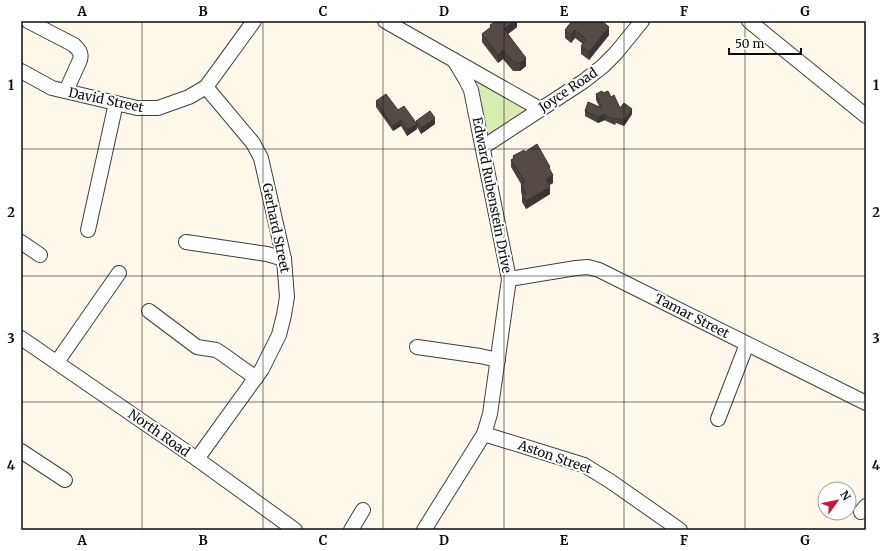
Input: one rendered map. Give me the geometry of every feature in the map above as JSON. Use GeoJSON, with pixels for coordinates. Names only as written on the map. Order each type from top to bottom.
{"type":"FeatureCollection","features":[{"type":"Feature","properties":{"kind":"street"},"geometry":{"type":"LineString","coordinates":[[28,21],[74,45],[79,50],[81,55],[80,60],[66,91]]}},
{"type":"Feature","properties":{"kind":"street","name":"David Street"},"geometry":{"type":"LineString","coordinates":[[21,71],[52,88],[137,108],[158,108],[189,97],[206,87],[254,21]]}},
{"type":"Feature","properties":{"kind":"street","name":"Edward Rubenstein Drive"},"geometry":{"type":"LineString","coordinates":[[385,21],[540,109]]}},
{"type":"Feature","properties":{"kind":"street","name":"Joyce Road"},"geometry":{"type":"LineString","coordinates":[[483,146],[584,81],[603,66],[616,53],[642,21]]}},
{"type":"Feature","properties":{"kind":"street"},"geometry":{"type":"LineString","coordinates":[[749,21],[866,116]]}},
{"type":"Feature","properties":{"kind":"street","name":"Edward Rubenstein Drive"},"geometry":{"type":"LineString","coordinates":[[424,530],[484,434],[490,414],[509,279],[471,90],[454,60]]}},
{"type":"Feature","properties":{"kind":"street","name":"Gerhard Street"},"geometry":{"type":"LineString","coordinates":[[196,459],[256,378],[272,350],[279,335],[287,297],[284,259],[258,150],[206,87]]}},
{"type":"Feature","properties":{"kind":"street"},"geometry":{"type":"LineString","coordinates":[[88,230],[116,103]]}},
{"type":"Feature","properties":{"kind":"street"},"geometry":{"type":"LineString","coordinates":[[21,242],[40,255]]}},
{"type":"Feature","properties":{"kind":"street"},"geometry":{"type":"LineString","coordinates":[[186,242],[267,254],[284,259]]}},
{"type":"Feature","properties":{"kind":"street","name":"Tamar Street"},"geometry":{"type":"LineString","coordinates":[[509,279],[576,268],[588,267],[599,270],[866,403]]}},
{"type":"Feature","properties":{"kind":"street"},"geometry":{"type":"LineString","coordinates":[[57,362],[119,273]]}},
{"type":"Feature","properties":{"kind":"street"},"geometry":{"type":"LineString","coordinates":[[149,311],[197,347],[216,350],[256,378]]}},
{"type":"Feature","properties":{"kind":"street","name":"North Road"},"geometry":{"type":"LineString","coordinates":[[21,338],[196,459],[295,530]]}},
{"type":"Feature","properties":{"kind":"street"},"geometry":{"type":"LineString","coordinates":[[718,419],[747,344]]}},
{"type":"Feature","properties":{"kind":"street"},"geometry":{"type":"LineString","coordinates":[[417,347],[498,360]]}},
{"type":"Feature","properties":{"kind":"street","name":"Aston Street"},"geometry":{"type":"LineString","coordinates":[[484,434],[584,466],[610,481],[680,530]]}},
{"type":"Feature","properties":{"kind":"street"},"geometry":{"type":"LineString","coordinates":[[21,451],[65,480]]}},
{"type":"Feature","properties":{"kind":"street"},"geometry":{"type":"LineString","coordinates":[[351,530],[363,510]]}},
{"type":"Feature","properties":{"kind":"green space"},"geometry":{"type":"Polygon","coordinates":[[[476,78],[525,108],[524,112],[492,133],[487,133],[484,129],[476,78]]]}},
{"type":"Feature","properties":{"kind":"building"},"geometry":{"type":"Polygon","coordinates":[[[496,21],[515,21],[504,29],[526,58],[520,63],[513,62],[503,50],[498,55],[482,34],[496,21]]]}},
{"type":"Feature","properties":{"kind":"building"},"geometry":{"type":"Polygon","coordinates":[[[572,21],[602,21],[609,27],[589,52],[581,46],[586,39],[575,30],[571,35],[565,30],[572,21]]]}},
{"type":"Feature","properties":{"kind":"building"},"geometry":{"type":"Polygon","coordinates":[[[602,91],[603,93],[608,91],[611,97],[614,95],[620,108],[624,103],[632,109],[624,120],[615,119],[606,116],[605,114],[598,117],[585,111],[588,102],[602,108],[596,94],[602,91]]]}},
{"type":"Feature","properties":{"kind":"building"},"geometry":{"type":"Polygon","coordinates":[[[386,94],[398,110],[404,106],[417,124],[407,130],[401,120],[393,126],[376,101],[386,94]]]}},
{"type":"Feature","properties":{"kind":"building"},"geometry":{"type":"Polygon","coordinates":[[[430,111],[435,118],[421,128],[416,121],[430,111]]]}},
{"type":"Feature","properties":{"kind":"building"},"geometry":{"type":"Polygon","coordinates":[[[537,144],[553,175],[546,179],[550,187],[526,201],[522,195],[526,193],[521,185],[525,182],[511,160],[514,158],[513,156],[524,150],[525,152],[537,144]]]}}]}
